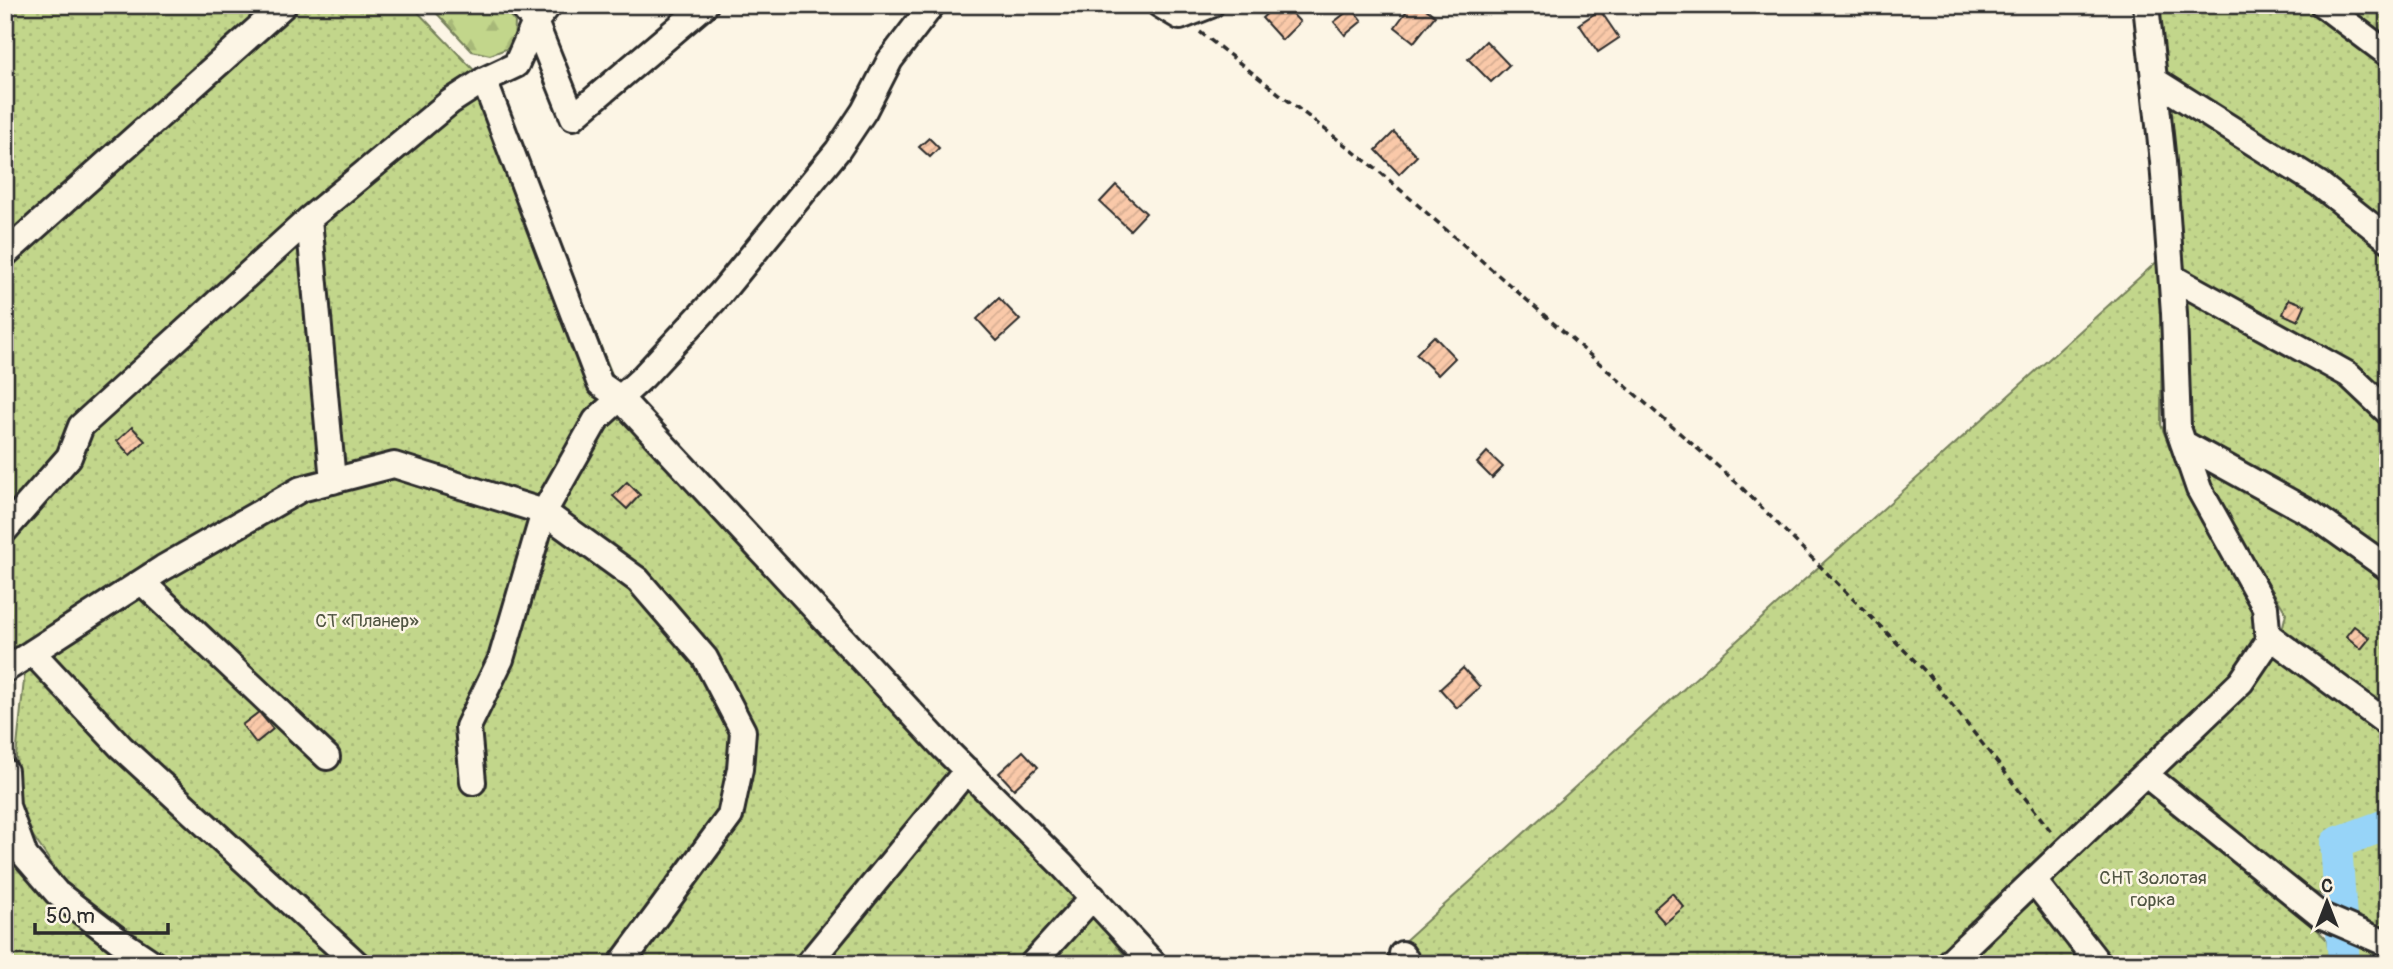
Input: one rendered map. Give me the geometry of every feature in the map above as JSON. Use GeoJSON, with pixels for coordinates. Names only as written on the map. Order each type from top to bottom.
{"type":"FeatureCollection","features":[{"type":"Feature","properties":{"kind":"street"},"geometry":{"type":"LineString","coordinates":[[5,254],[284,5]]}},
{"type":"Feature","properties":{"kind":"street"},"geometry":{"type":"LineString","coordinates":[[535,11],[573,117],[705,5]]}},
{"type":"Feature","properties":{"kind":"street"},"geometry":{"type":"LineString","coordinates":[[473,782],[468,727],[501,659],[544,512],[596,420],[643,377],[721,293],[838,150],[864,111],[890,60],[932,5]]}},
{"type":"Feature","properties":{"kind":"street"},"geometry":{"type":"LineString","coordinates":[[1170,11],[1211,5]]}},
{"type":"Feature","properties":{"kind":"street"},"geometry":{"type":"LineString","coordinates":[[1947,964],[2241,682],[2268,642],[2265,607],[2199,489],[2178,428],[2172,277],[2146,5]]}},
{"type":"Feature","properties":{"kind":"street"},"geometry":{"type":"LineString","coordinates":[[2323,5],[2388,54]]}},
{"type":"Feature","properties":{"kind":"street"},"geometry":{"type":"LineString","coordinates":[[5,530],[69,457],[81,426],[309,219],[450,102],[484,80],[516,65],[535,11]]}},
{"type":"Feature","properties":{"kind":"street"},"geometry":{"type":"LineString","coordinates":[[484,80],[600,384],[620,398],[944,748],[1093,897],[1154,964]]}},
{"type":"Feature","properties":{"kind":"street"},"geometry":{"type":"LineString","coordinates":[[2154,80],[2319,184],[2388,239]]}},
{"type":"Feature","properties":{"kind":"street"},"geometry":{"type":"LineString","coordinates":[[309,219],[333,481]]}},
{"type":"Feature","properties":{"kind":"street"},"geometry":{"type":"LineString","coordinates":[[2172,277],[2349,375],[2388,412]]}},
{"type":"Feature","properties":{"kind":"street"},"geometry":{"type":"LineString","coordinates":[[2183,443],[2312,514],[2388,568]]}},
{"type":"Feature","properties":{"kind":"street"},"geometry":{"type":"LineString","coordinates":[[5,670],[142,582],[301,489],[394,466],[544,512],[638,580],[705,658],[743,731],[740,769],[730,816],[621,964]]}},
{"type":"Feature","properties":{"kind":"street"},"geometry":{"type":"LineString","coordinates":[[142,582],[327,757]]}},
{"type":"Feature","properties":{"kind":"street"},"geometry":{"type":"LineString","coordinates":[[2268,635],[2388,724]]}},
{"type":"Feature","properties":{"kind":"street"},"geometry":{"type":"LineString","coordinates":[[33,653],[121,747],[358,964]]}},
{"type":"Feature","properties":{"kind":"street"},"geometry":{"type":"LineString","coordinates":[[808,964],[967,770]]}},
{"type":"Feature","properties":{"kind":"street"},"geometry":{"type":"LineString","coordinates":[[5,771],[6,806],[25,856],[57,893],[154,964]]}},
{"type":"Feature","properties":{"kind":"street"},"geometry":{"type":"LineString","coordinates":[[2145,774],[2320,915],[2388,944]]}},
{"type":"Feature","properties":{"kind":"street"},"geometry":{"type":"LineString","coordinates":[[2034,881],[2099,964]]}},
{"type":"Feature","properties":{"kind":"street"},"geometry":{"type":"LineString","coordinates":[[1032,964],[1093,897]]}},
{"type":"Feature","properties":{"kind":"path"},"geometry":{"type":"LineString","coordinates":[[1170,11],[1381,173],[1737,483],[1927,673],[2066,850]]}},
{"type":"Feature","properties":{"kind":"green space","name":"СТ «Планер»"},"geometry":{"type":"Polygon","coordinates":[[[5,5],[411,5],[499,96],[616,384],[969,755],[1131,964],[168,964],[76,899],[22,820],[16,757],[26,661],[5,645],[5,5]]]}},
{"type":"Feature","properties":{"kind":"green space"},"geometry":{"type":"Polygon","coordinates":[[[429,5],[501,5],[515,22],[514,46],[490,55],[472,51],[429,5]]]}},
{"type":"Feature","properties":{"kind":"green space"},"geometry":{"type":"Polygon","coordinates":[[[2155,5],[2388,5],[2388,816],[2331,837],[2331,898],[2300,887],[2159,777],[2278,648],[2286,613],[2194,462],[2179,374],[2185,272],[2155,5]]]}},
{"type":"Feature","properties":{"kind":"green space"},"geometry":{"type":"Polygon","coordinates":[[[2162,257],[2161,425],[2188,493],[2251,601],[2256,643],[2227,683],[1935,957],[1926,964],[1379,964],[2162,257]]]}},
{"type":"Feature","properties":{"kind":"green space","name":"СНТ Золотая горка"},"geometry":{"type":"Polygon","coordinates":[[[2147,786],[2286,896],[2327,940],[2330,964],[1969,964],[2147,786]]]}},
{"type":"Feature","properties":{"kind":"green space"},"geometry":{"type":"Polygon","coordinates":[[[5,822],[134,964],[5,964],[5,822]]]}},
{"type":"Feature","properties":{"kind":"green space"},"geometry":{"type":"Polygon","coordinates":[[[2388,830],[2388,964],[2348,964],[2340,847],[2388,830]]]}},
{"type":"Feature","properties":{"kind":"building"},"geometry":{"type":"Polygon","coordinates":[[[1276,5],[1284,5],[1300,22],[1282,40],[1262,18],[1276,5]]]}},
{"type":"Feature","properties":{"kind":"building"},"geometry":{"type":"Polygon","coordinates":[[[1411,5],[1421,5],[1435,16],[1414,42],[1395,27],[1411,5]]]}},
{"type":"Feature","properties":{"kind":"building"},"geometry":{"type":"Polygon","coordinates":[[[1352,8],[1362,21],[1345,35],[1334,22],[1352,8]]]}},
{"type":"Feature","properties":{"kind":"building"},"geometry":{"type":"Polygon","coordinates":[[[1600,10],[1619,38],[1598,52],[1579,24],[1600,10]]]}},
{"type":"Feature","properties":{"kind":"building"},"geometry":{"type":"Polygon","coordinates":[[[1486,41],[1509,65],[1491,82],[1468,59],[1486,41]]]}},
{"type":"Feature","properties":{"kind":"building"},"geometry":{"type":"Polygon","coordinates":[[[1394,132],[1417,156],[1399,174],[1376,150],[1394,132]]]}},
{"type":"Feature","properties":{"kind":"building"},"geometry":{"type":"Polygon","coordinates":[[[929,138],[939,148],[930,157],[919,147],[929,138]]]}},
{"type":"Feature","properties":{"kind":"building"},"geometry":{"type":"Polygon","coordinates":[[[1116,185],[1146,213],[1130,230],[1100,202],[1116,185]]]}},
{"type":"Feature","properties":{"kind":"building"},"geometry":{"type":"Polygon","coordinates":[[[999,298],[1020,320],[997,341],[977,319],[999,298]]]}},
{"type":"Feature","properties":{"kind":"building"},"geometry":{"type":"Polygon","coordinates":[[[2289,299],[2305,305],[2298,321],[2283,314],[2289,299]]]}},
{"type":"Feature","properties":{"kind":"building"},"geometry":{"type":"Polygon","coordinates":[[[1434,336],[1455,358],[1438,375],[1416,354],[1434,336]]]}},
{"type":"Feature","properties":{"kind":"building"},"geometry":{"type":"Polygon","coordinates":[[[132,427],[145,441],[130,455],[117,441],[132,427]]]}},
{"type":"Feature","properties":{"kind":"building"},"geometry":{"type":"Polygon","coordinates":[[[1487,452],[1503,467],[1492,478],[1477,463],[1487,452]]]}},
{"type":"Feature","properties":{"kind":"building"},"geometry":{"type":"Polygon","coordinates":[[[627,482],[640,495],[627,509],[613,496],[627,482]]]}},
{"type":"Feature","properties":{"kind":"building"},"geometry":{"type":"Polygon","coordinates":[[[2354,626],[2370,638],[2361,649],[2346,636],[2354,626]]]}},
{"type":"Feature","properties":{"kind":"building"},"geometry":{"type":"Polygon","coordinates":[[[1463,668],[1480,687],[1457,708],[1440,689],[1463,668]]]}},
{"type":"Feature","properties":{"kind":"building"},"geometry":{"type":"Polygon","coordinates":[[[259,712],[273,729],[256,743],[242,725],[259,712]]]}},
{"type":"Feature","properties":{"kind":"building"},"geometry":{"type":"Polygon","coordinates":[[[1023,751],[1038,767],[1014,789],[999,773],[1023,751]]]}},
{"type":"Feature","properties":{"kind":"building"},"geometry":{"type":"Polygon","coordinates":[[[1672,893],[1684,907],[1665,923],[1653,910],[1672,893]]]}},
{"type":"Feature","properties":{"kind":"waterway"},"geometry":{"type":"LineString","coordinates":[[2344,964],[2336,843],[2388,824]]}}]}
